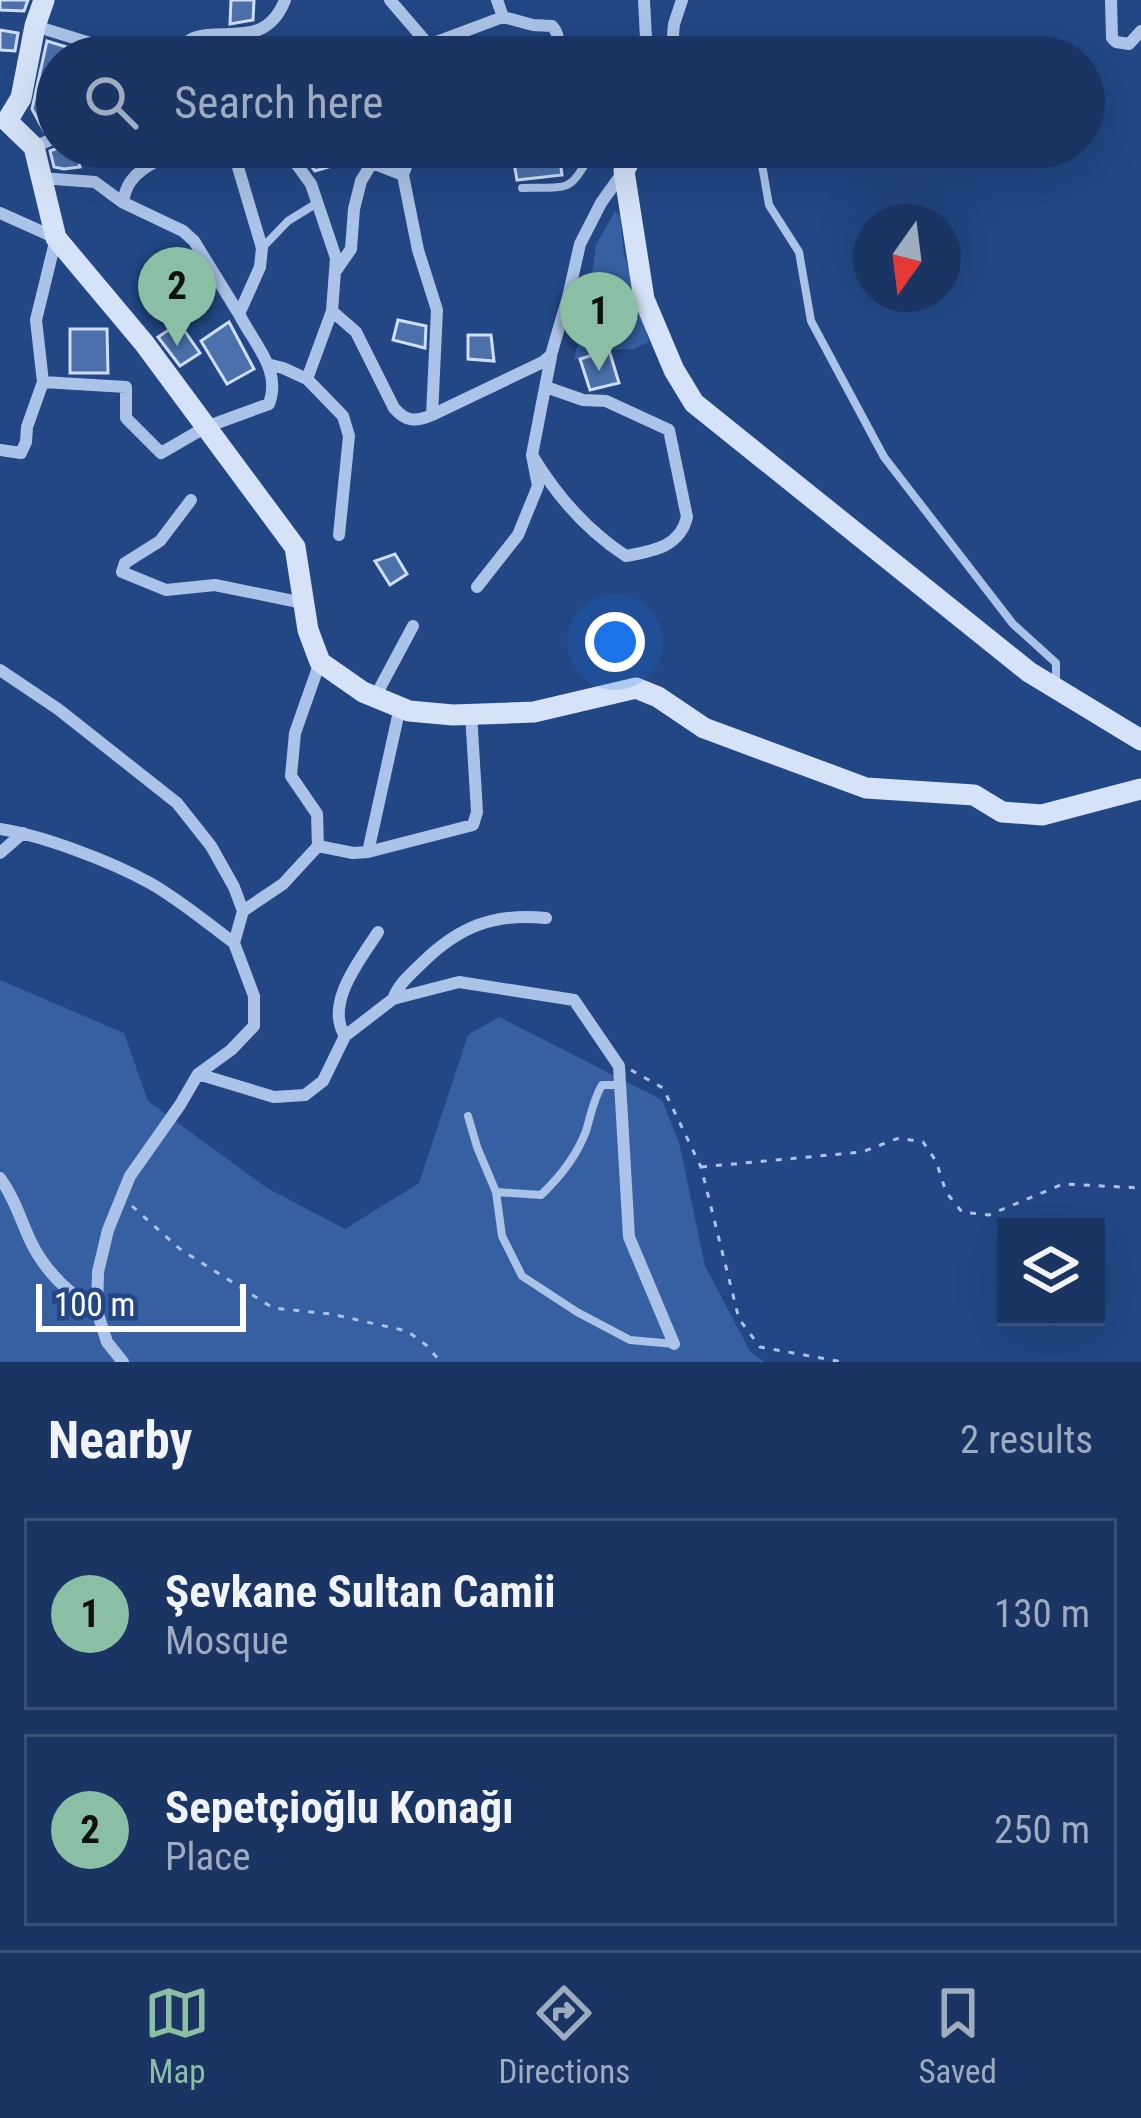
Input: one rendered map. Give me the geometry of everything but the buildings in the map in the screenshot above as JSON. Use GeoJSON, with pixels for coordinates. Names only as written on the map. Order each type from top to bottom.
{"type":"FeatureCollection","features":[{"type":"Feature","properties":{"kind":"main road"},"geometry":{"type":"LineString","coordinates":[[36,155],[34,146],[2,126],[21,98],[44,0]]}},
{"type":"Feature","properties":{"kind":"main road"},"geometry":{"type":"LineString","coordinates":[[39,168],[56,238],[144,343],[295,547],[308,630],[320,662],[363,692],[409,711],[471,714],[534,712],[636,688],[704,728],[866,788],[974,795],[1002,812],[1042,815],[1141,789]]}},
{"type":"Feature","properties":{"kind":"main road"},"geometry":{"type":"LineString","coordinates":[[626,168],[644,299],[674,370],[694,403],[1030,672],[1141,740]]}},
{"type":"Feature","properties":{"kind":"street"},"geometry":{"type":"LineString","coordinates":[[223,36],[266,28],[279,16],[285,0]]}},
{"type":"Feature","properties":{"kind":"street"},"geometry":{"type":"LineString","coordinates":[[389,0],[420,36]]}},
{"type":"Feature","properties":{"kind":"street"},"geometry":{"type":"LineString","coordinates":[[497,0],[503,17]]}},
{"type":"Feature","properties":{"kind":"street"},"geometry":{"type":"LineString","coordinates":[[644,0],[646,36]]}},
{"type":"Feature","properties":{"kind":"street"},"geometry":{"type":"LineString","coordinates":[[673,36],[682,0]]}},
{"type":"Feature","properties":{"kind":"street"},"geometry":{"type":"LineString","coordinates":[[1111,0],[1112,38],[1129,44],[1141,31]]}},
{"type":"Feature","properties":{"kind":"street"},"geometry":{"type":"LineString","coordinates":[[452,36],[503,17],[552,26],[558,36]]}},
{"type":"Feature","properties":{"kind":"street"},"geometry":{"type":"LineString","coordinates":[[35,26],[68,36]]}},
{"type":"Feature","properties":{"kind":"street"},"geometry":{"type":"LineString","coordinates":[[122,202],[131,180],[146,168]]}},
{"type":"Feature","properties":{"kind":"street"},"geometry":{"type":"LineString","coordinates":[[238,168],[262,248],[260,267],[239,314]]}},
{"type":"Feature","properties":{"kind":"street"},"geometry":{"type":"LineString","coordinates":[[299,168],[311,184],[336,257],[332,311],[307,379]]}},
{"type":"Feature","properties":{"kind":"street"},"geometry":{"type":"LineString","coordinates":[[334,273],[351,249],[354,209],[368,168]]}},
{"type":"Feature","properties":{"kind":"street"},"geometry":{"type":"LineString","coordinates":[[385,168],[404,175]]}},
{"type":"Feature","properties":{"kind":"street"},"geometry":{"type":"LineString","coordinates":[[406,168],[418,250],[437,310],[432,415]]}},
{"type":"Feature","properties":{"kind":"street"},"geometry":{"type":"LineString","coordinates":[[477,587],[518,535],[538,486],[532,454],[580,244],[624,171]]}},
{"type":"Feature","properties":{"kind":"street"},"geometry":{"type":"LineString","coordinates":[[41,178],[94,182],[194,241],[271,365],[273,397],[269,404],[206,427],[161,453],[127,418],[126,387],[43,382]]}},
{"type":"Feature","properties":{"kind":"street"},"geometry":{"type":"LineString","coordinates":[[0,213],[56,238],[36,320],[43,382],[21,453],[0,450]]}},
{"type":"Feature","properties":{"kind":"street"},"geometry":{"type":"LineString","coordinates":[[332,311],[356,332],[403,419],[422,420],[551,356]]}},
{"type":"Feature","properties":{"kind":"street"},"geometry":{"type":"LineString","coordinates":[[271,365],[307,379],[343,416],[349,436],[339,536]]}},
{"type":"Feature","properties":{"kind":"street"},"geometry":{"type":"LineString","coordinates":[[532,454],[554,493],[626,556],[671,543],[686,526],[669,430],[606,400],[584,400],[546,386]]}},
{"type":"Feature","properties":{"kind":"street"},"geometry":{"type":"LineString","coordinates":[[191,500],[160,541],[125,563],[122,572],[166,590],[215,585],[303,603]]}},
{"type":"Feature","properties":{"kind":"street"},"geometry":{"type":"LineString","coordinates":[[375,697],[413,626]]}},
{"type":"Feature","properties":{"kind":"street"},"geometry":{"type":"LineString","coordinates":[[243,911],[284,884],[318,846],[316,814],[291,776],[295,733],[320,662]]}},
{"type":"Feature","properties":{"kind":"street"},"geometry":{"type":"LineString","coordinates":[[0,670],[177,803],[211,846],[234,887],[243,911],[234,943]]}},
{"type":"Feature","properties":{"kind":"street"},"geometry":{"type":"LineString","coordinates":[[368,852],[400,707]]}},
{"type":"Feature","properties":{"kind":"street"},"geometry":{"type":"LineString","coordinates":[[318,846],[368,852],[472,825],[477,812],[471,714]]}},
{"type":"Feature","properties":{"kind":"street"},"geometry":{"type":"LineString","coordinates":[[0,830],[23,833],[154,886],[234,943],[254,995],[254,1026],[198,1075],[130,1176],[108,1230],[98,1273],[97,1311],[107,1342],[123,1362]]}},
{"type":"Feature","properties":{"kind":"street"},"geometry":{"type":"LineString","coordinates":[[0,853],[23,833]]}},
{"type":"Feature","properties":{"kind":"street"},"geometry":{"type":"LineString","coordinates":[[393,999],[397,987],[437,949],[470,927],[515,915],[546,918]]}},
{"type":"Feature","properties":{"kind":"street"},"geometry":{"type":"LineString","coordinates":[[346,1036],[340,1028],[346,982],[378,932]]}},
{"type":"Feature","properties":{"kind":"street"},"geometry":{"type":"LineString","coordinates":[[198,1075],[274,1097],[305,1094],[323,1081],[346,1036],[393,999],[459,982],[574,1000],[619,1066],[628,1237],[674,1344]]}},
{"type":"Feature","properties":{"kind":"street"},"geometry":{"type":"LineString","coordinates":[[0,1178],[46,1266],[97,1311]]}},
{"type":"Feature","properties":{"kind":"lane"},"geometry":{"type":"LineString","coordinates":[[522,188],[567,188],[585,168]]}},
{"type":"Feature","properties":{"kind":"lane"},"geometry":{"type":"LineString","coordinates":[[763,168],[769,206],[799,252],[811,321],[884,457],[1013,623],[1056,663],[1056,689]]}},
{"type":"Feature","properties":{"kind":"lane"},"geometry":{"type":"LineString","coordinates":[[262,248],[288,221],[317,203]]}},
{"type":"Feature","properties":{"kind":"lane"},"geometry":{"type":"LineString","coordinates":[[496,1192],[541,1195],[557,1180],[584,1135],[602,1085],[620,1085]]}},
{"type":"Feature","properties":{"kind":"lane"},"geometry":{"type":"LineString","coordinates":[[468,1116],[496,1192],[502,1237],[522,1276],[630,1340],[674,1344]]}},
{"type":"Feature","properties":{"kind":"path"},"geometry":{"type":"LineString","coordinates":[[619,1066],[663,1088],[701,1167],[739,1319],[760,1347],[843,1362]]}},
{"type":"Feature","properties":{"kind":"path"},"geometry":{"type":"LineString","coordinates":[[701,1167],[862,1152],[899,1138],[923,1142],[936,1161],[946,1192],[962,1212],[989,1215],[1063,1184],[1141,1188]]}},
{"type":"Feature","properties":{"kind":"path"},"geometry":{"type":"LineString","coordinates":[[122,1197],[180,1249],[273,1308],[331,1314],[406,1331],[441,1362]]}},
{"type":"Feature","properties":{"kind":"shaded area"},"geometry":{"type":"Polygon","coordinates":[[[615,211],[649,342],[574,360],[596,245],[615,211]]]}},
{"type":"Feature","properties":{"kind":"shaded area"},"geometry":{"type":"Polygon","coordinates":[[[0,980],[124,1033],[148,1101],[267,1188],[345,1229],[419,1183],[468,1035],[499,1017],[662,1100],[679,1142],[705,1266],[750,1351],[764,1362],[0,1362],[0,980]]]}},
{"type":"Feature","properties":{"kind":"place","name":"Sepetçioğlu Konağı"},"geometry":{"type":"Point","coordinates":[177,346]}},
{"type":"Feature","properties":{"kind":"place","name":"Şevkane Sultan Camii"},"geometry":{"type":"Point","coordinates":[599,371]}}]}
